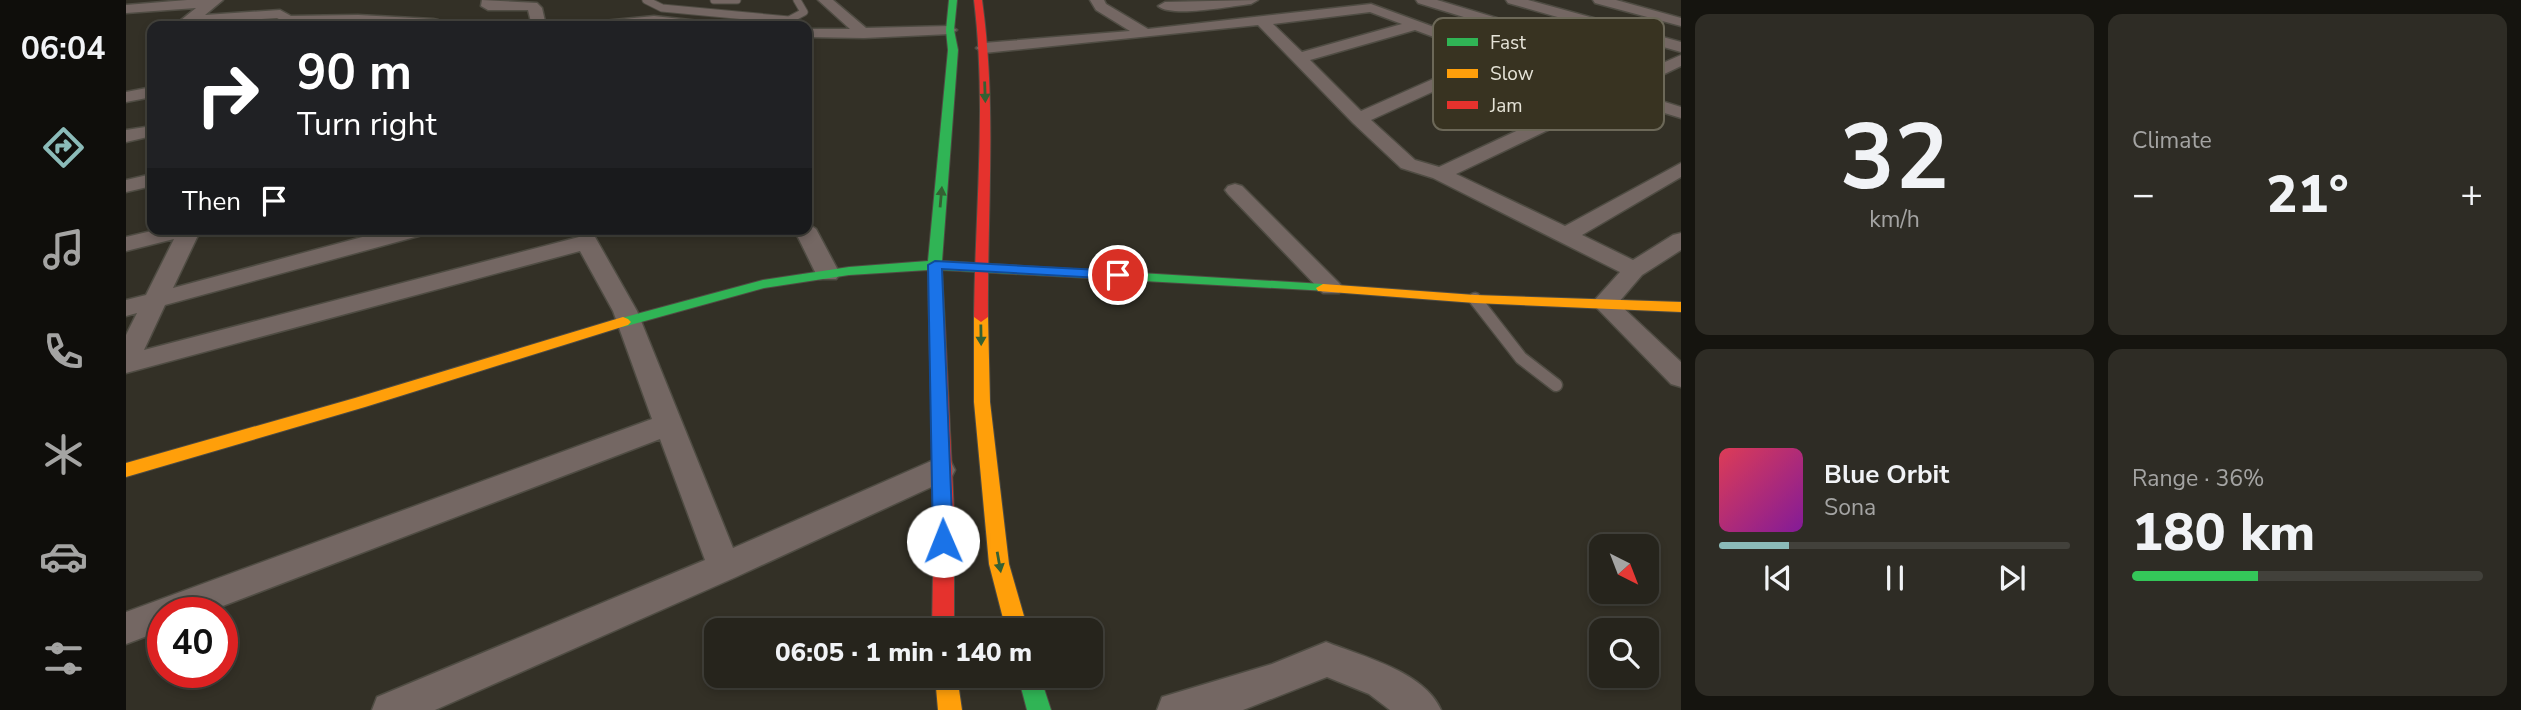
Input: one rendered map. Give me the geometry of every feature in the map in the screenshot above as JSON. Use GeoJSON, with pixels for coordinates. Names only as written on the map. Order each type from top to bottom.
{"type":"FeatureCollection","features":[{"type":"Feature","properties":{"kind":"street"},"geometry":{"type":"LineString","coordinates":[[491,0],[486,4],[488,6],[532,6],[535,8],[537,21]]}},
{"type":"Feature","properties":{"kind":"street"},"geometry":{"type":"LineString","coordinates":[[825,0],[864,34]]}},
{"type":"Feature","properties":{"kind":"street"},"geometry":{"type":"LineString","coordinates":[[943,618],[944,514],[940,470],[935,265],[953,51],[950,30],[953,0]]}},
{"type":"Feature","properties":{"kind":"street"},"geometry":{"type":"LineString","coordinates":[[978,0],[984,48],[986,142],[980,267],[982,402],[999,564],[1014,618]]}},
{"type":"Feature","properties":{"kind":"street"},"geometry":{"type":"LineString","coordinates":[[1097,0],[1101,7],[1145,34]]}},
{"type":"Feature","properties":{"kind":"street"},"geometry":{"type":"LineString","coordinates":[[1162,3],[1251,0]]}},
{"type":"Feature","properties":{"kind":"street"},"geometry":{"type":"LineString","coordinates":[[1423,0],[1482,18]]}},
{"type":"Feature","properties":{"kind":"street"},"geometry":{"type":"LineString","coordinates":[[1513,0],[1577,18]]}},
{"type":"Feature","properties":{"kind":"street"},"geometry":{"type":"LineString","coordinates":[[1601,0],[1681,22]]}},
{"type":"Feature","properties":{"kind":"street"},"geometry":{"type":"LineString","coordinates":[[126,9],[215,1]]}},
{"type":"Feature","properties":{"kind":"street"},"geometry":{"type":"LineString","coordinates":[[215,1],[188,20],[285,10],[288,20],[310,21]]}},
{"type":"Feature","properties":{"kind":"street"},"geometry":{"type":"LineString","coordinates":[[1162,3],[1193,28]]}},
{"type":"Feature","properties":{"kind":"street"},"geometry":{"type":"LineString","coordinates":[[984,48],[1145,34],[1396,3]]}},
{"type":"Feature","properties":{"kind":"street"},"geometry":{"type":"LineString","coordinates":[[1285,5],[1303,16]]}},
{"type":"Feature","properties":{"kind":"street"},"geometry":{"type":"LineString","coordinates":[[357,21],[378,6]]}},
{"type":"Feature","properties":{"kind":"street"},"geometry":{"type":"LineString","coordinates":[[1371,8],[1433,31]]}},
{"type":"Feature","properties":{"kind":"street"},"geometry":{"type":"LineString","coordinates":[[1262,21],[1359,119],[1408,164],[1440,174],[1634,270]]}},
{"type":"Feature","properties":{"kind":"street"},"geometry":{"type":"LineString","coordinates":[[1299,58],[1416,25]]}},
{"type":"Feature","properties":{"kind":"street"},"geometry":{"type":"LineString","coordinates":[[812,33],[950,30]]}},
{"type":"Feature","properties":{"kind":"street"},"geometry":{"type":"LineString","coordinates":[[1664,42],[1681,47]]}},
{"type":"Feature","properties":{"kind":"street"},"geometry":{"type":"LineString","coordinates":[[1664,68],[1681,60]]}},
{"type":"Feature","properties":{"kind":"street"},"geometry":{"type":"LineString","coordinates":[[1359,119],[1433,86]]}},
{"type":"Feature","properties":{"kind":"street"},"geometry":{"type":"LineString","coordinates":[[126,97],[147,93]]}},
{"type":"Feature","properties":{"kind":"street"},"geometry":{"type":"LineString","coordinates":[[1664,108],[1681,113]]}},
{"type":"Feature","properties":{"kind":"street"},"geometry":{"type":"LineString","coordinates":[[1440,174],[1535,130]]}},
{"type":"Feature","properties":{"kind":"street"},"geometry":{"type":"LineString","coordinates":[[126,136],[147,132]]}},
{"type":"Feature","properties":{"kind":"street"},"geometry":{"type":"LineString","coordinates":[[1566,235],[1681,169]]}},
{"type":"Feature","properties":{"kind":"street"},"geometry":{"type":"LineString","coordinates":[[126,186],[147,181]]}},
{"type":"Feature","properties":{"kind":"street"},"geometry":{"type":"LineString","coordinates":[[1235,190],[1331,288]]}},
{"type":"Feature","properties":{"kind":"street"},"geometry":{"type":"LineString","coordinates":[[126,244],[164,235]]}},
{"type":"Feature","properties":{"kind":"street"},"geometry":{"type":"LineString","coordinates":[[126,362],[186,235]]}},
{"type":"Feature","properties":{"kind":"street"},"geometry":{"type":"LineString","coordinates":[[126,308],[396,235]]}},
{"type":"Feature","properties":{"kind":"street"},"geometry":{"type":"LineString","coordinates":[[808,235],[828,274]]}},
{"type":"Feature","properties":{"kind":"street"},"geometry":{"type":"LineString","coordinates":[[126,362],[587,242],[628,320],[724,567]]}},
{"type":"Feature","properties":{"kind":"street"},"geometry":{"type":"LineString","coordinates":[[1604,303],[1634,270],[1677,245]]}},
{"type":"Feature","properties":{"kind":"street"},"geometry":{"type":"LineString","coordinates":[[126,470],[359,404],[628,320],[763,284],[828,274],[935,265],[1475,299],[1681,307]]}},
{"type":"Feature","properties":{"kind":"street"},"geometry":{"type":"LineString","coordinates":[[1604,303],[1681,377]]}},
{"type":"Feature","properties":{"kind":"street"},"geometry":{"type":"LineString","coordinates":[[208,597],[668,424]]}},
{"type":"Feature","properties":{"kind":"street"},"geometry":{"type":"LineString","coordinates":[[391,710],[724,567],[940,470]]}},
{"type":"Feature","properties":{"kind":"street"},"geometry":{"type":"LineString","coordinates":[[126,628],[147,620]]}},
{"type":"Feature","properties":{"kind":"street"},"geometry":{"type":"LineString","coordinates":[[1176,710],[1239,694],[1301,672],[1326,659],[1382,681],[1422,710]]}},
{"type":"Feature","properties":{"kind":"street"},"geometry":{"type":"LineString","coordinates":[[948,688],[950,710]]}},
{"type":"Feature","properties":{"kind":"street"},"geometry":{"type":"LineString","coordinates":[[1033,688],[1039,710]]}},
{"type":"Feature","properties":{"kind":"lane"},"geometry":{"type":"LineString","coordinates":[[646,0],[662,9],[789,20],[798,18],[804,12],[797,0]]}},
{"type":"Feature","properties":{"kind":"lane"},"geometry":{"type":"LineString","coordinates":[[714,0],[738,0],[737,14],[728,21]]}},
{"type":"Feature","properties":{"kind":"lane"},"geometry":{"type":"LineString","coordinates":[[1475,299],[1521,358],[1556,385]]}},
{"type":"Feature","properties":{"kind":"traffic: fast"},"geometry":{"type":"LineString","coordinates":[[937,325],[935,265],[953,50],[950,30],[953,0]]}},
{"type":"Feature","properties":{"kind":"traffic: fast"},"geometry":{"type":"LineString","coordinates":[[623,322],[763,284],[849,271],[935,265],[1323,288]]}},
{"type":"Feature","properties":{"kind":"traffic: fast"},"geometry":{"type":"LineString","coordinates":[[1033,688],[1039,710]]}},
{"type":"Feature","properties":{"kind":"traffic: slow"},"geometry":{"type":"LineString","coordinates":[[1323,288],[1475,299],[1681,307]]}},
{"type":"Feature","properties":{"kind":"traffic: slow"},"geometry":{"type":"LineString","coordinates":[[981,317],[982,402],[999,564],[1014,618]]}},
{"type":"Feature","properties":{"kind":"traffic: slow"},"geometry":{"type":"LineString","coordinates":[[126,470],[359,403],[623,322]]}},
{"type":"Feature","properties":{"kind":"traffic: slow"},"geometry":{"type":"LineString","coordinates":[[947,688],[950,710]]}},
{"type":"Feature","properties":{"kind":"traffic: jam"},"geometry":{"type":"LineString","coordinates":[[978,0],[986,79],[981,317]]}},
{"type":"Feature","properties":{"kind":"traffic: jam"},"geometry":{"type":"LineString","coordinates":[[937,325],[944,514],[943,618]]}},
{"type":"Feature","properties":{"kind":"route"},"geometry":{"type":"LineString","coordinates":[[943,541],[935,265],[1118,275]]}}]}
